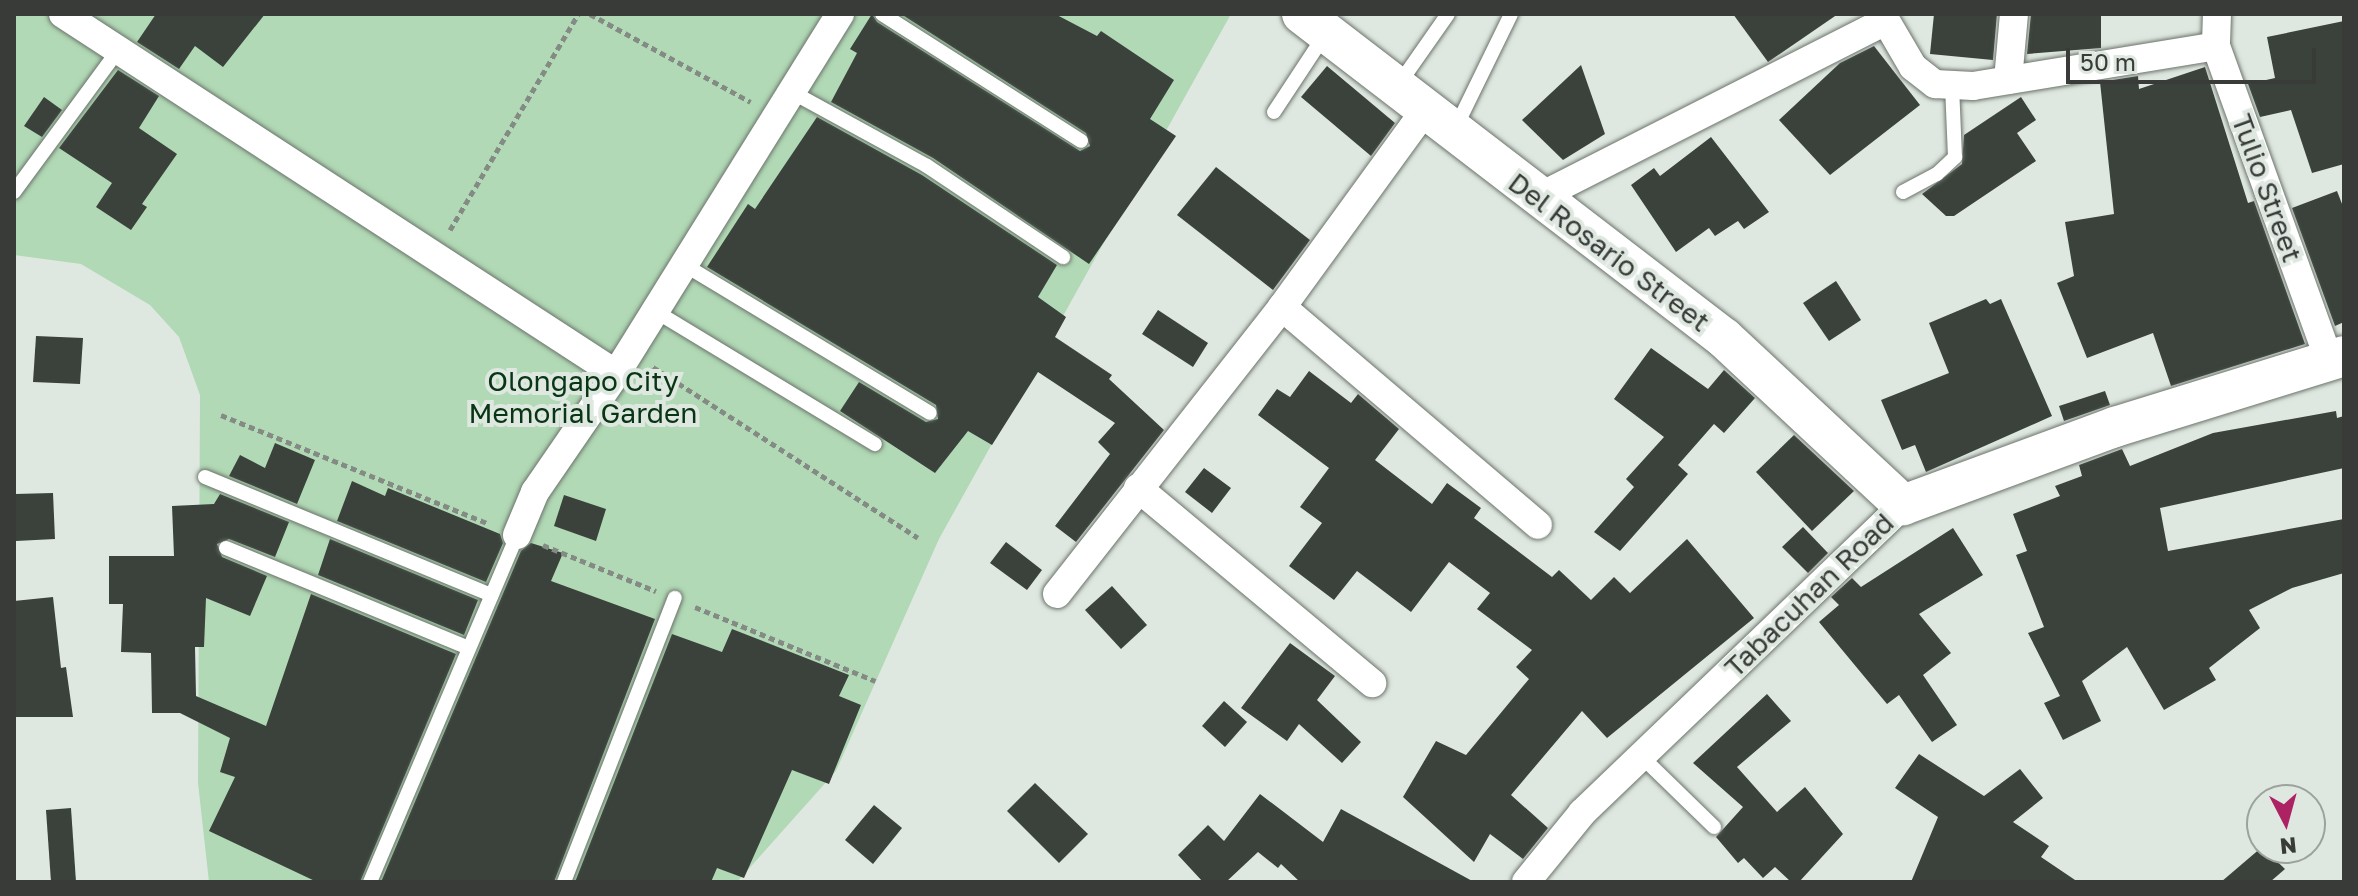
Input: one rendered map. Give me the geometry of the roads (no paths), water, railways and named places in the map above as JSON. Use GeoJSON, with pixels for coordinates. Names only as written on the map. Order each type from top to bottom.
{"type":"FeatureCollection","features":[{"type":"Feature","properties":{"kind":"main road","name":"Del Rosario Street"},"geometry":{"type":"LineString","coordinates":[[1314,24],[1537,198],[1724,338],[1903,505]]}},
{"type":"Feature","properties":{"kind":"main road","name":"Tabacuhan Road"},"geometry":{"type":"LineString","coordinates":[[1903,505],[2115,427],[2336,358]]}},
{"type":"Feature","properties":{"kind":"street"},"geometry":{"type":"LineString","coordinates":[[63,14],[436,254],[623,363]]}},
{"type":"Feature","properties":{"kind":"street"},"geometry":{"type":"LineString","coordinates":[[517,535],[535,492],[623,363],[840,14]]}},
{"type":"Feature","properties":{"kind":"street"},"geometry":{"type":"LineString","coordinates":[[2008,80],[2014,14]]}},
{"type":"Feature","properties":{"kind":"street","name":"Tulio Street"},"geometry":{"type":"LineString","coordinates":[[2217,14],[2216,46],[2336,358]]}},
{"type":"Feature","properties":{"kind":"street"},"geometry":{"type":"LineString","coordinates":[[1537,198],[1884,17],[1913,67],[1935,84],[2008,80],[2216,46]]}},
{"type":"Feature","properties":{"kind":"street"},"geometry":{"type":"LineString","coordinates":[[1057,594],[1282,307],[1425,110]]}},
{"type":"Feature","properties":{"kind":"street"},"geometry":{"type":"LineString","coordinates":[[1282,307],[1538,525]]}},
{"type":"Feature","properties":{"kind":"street"},"geometry":{"type":"LineString","coordinates":[[1138,488],[1372,683]]}},
{"type":"Feature","properties":{"kind":"street","name":"Tabacuhan Road"},"geometry":{"type":"LineString","coordinates":[[1526,882],[1582,813],[1903,505]]}},
{"type":"Feature","properties":{"kind":"lane"},"geometry":{"type":"LineString","coordinates":[[882,14],[1081,141]]}},
{"type":"Feature","properties":{"kind":"lane"},"geometry":{"type":"LineString","coordinates":[[1425,110],[1448,14]]}},
{"type":"Feature","properties":{"kind":"lane"},"geometry":{"type":"LineString","coordinates":[[1425,110],[1511,14]]}},
{"type":"Feature","properties":{"kind":"lane"},"geometry":{"type":"LineString","coordinates":[[1274,112],[1314,24]]}},
{"type":"Feature","properties":{"kind":"lane"},"geometry":{"type":"LineString","coordinates":[[14,192],[119,49]]}},
{"type":"Feature","properties":{"kind":"lane"},"geometry":{"type":"LineString","coordinates":[[1903,192],[1937,174],[1955,157],[1952,85]]}},
{"type":"Feature","properties":{"kind":"lane"},"geometry":{"type":"LineString","coordinates":[[790,91],[927,166],[1063,257]]}},
{"type":"Feature","properties":{"kind":"lane"},"geometry":{"type":"LineString","coordinates":[[683,264],[930,413]]}},
{"type":"Feature","properties":{"kind":"lane"},"geometry":{"type":"LineString","coordinates":[[655,311],[875,444]]}},
{"type":"Feature","properties":{"kind":"lane"},"geometry":{"type":"LineString","coordinates":[[205,477],[492,595]]}},
{"type":"Feature","properties":{"kind":"lane"},"geometry":{"type":"LineString","coordinates":[[370,882],[466,647],[517,535]]}},
{"type":"Feature","properties":{"kind":"lane"},"geometry":{"type":"LineString","coordinates":[[226,548],[466,647]]}},
{"type":"Feature","properties":{"kind":"lane"},"geometry":{"type":"LineString","coordinates":[[564,882],[675,598]]}},
{"type":"Feature","properties":{"kind":"lane"},"geometry":{"type":"LineString","coordinates":[[1641,756],[1714,827]]}},
{"type":"Feature","properties":{"kind":"park label","name":"Olongapo City Memorial Garden"},"geometry":{"type":"Point","coordinates":[583,397]}}]}
